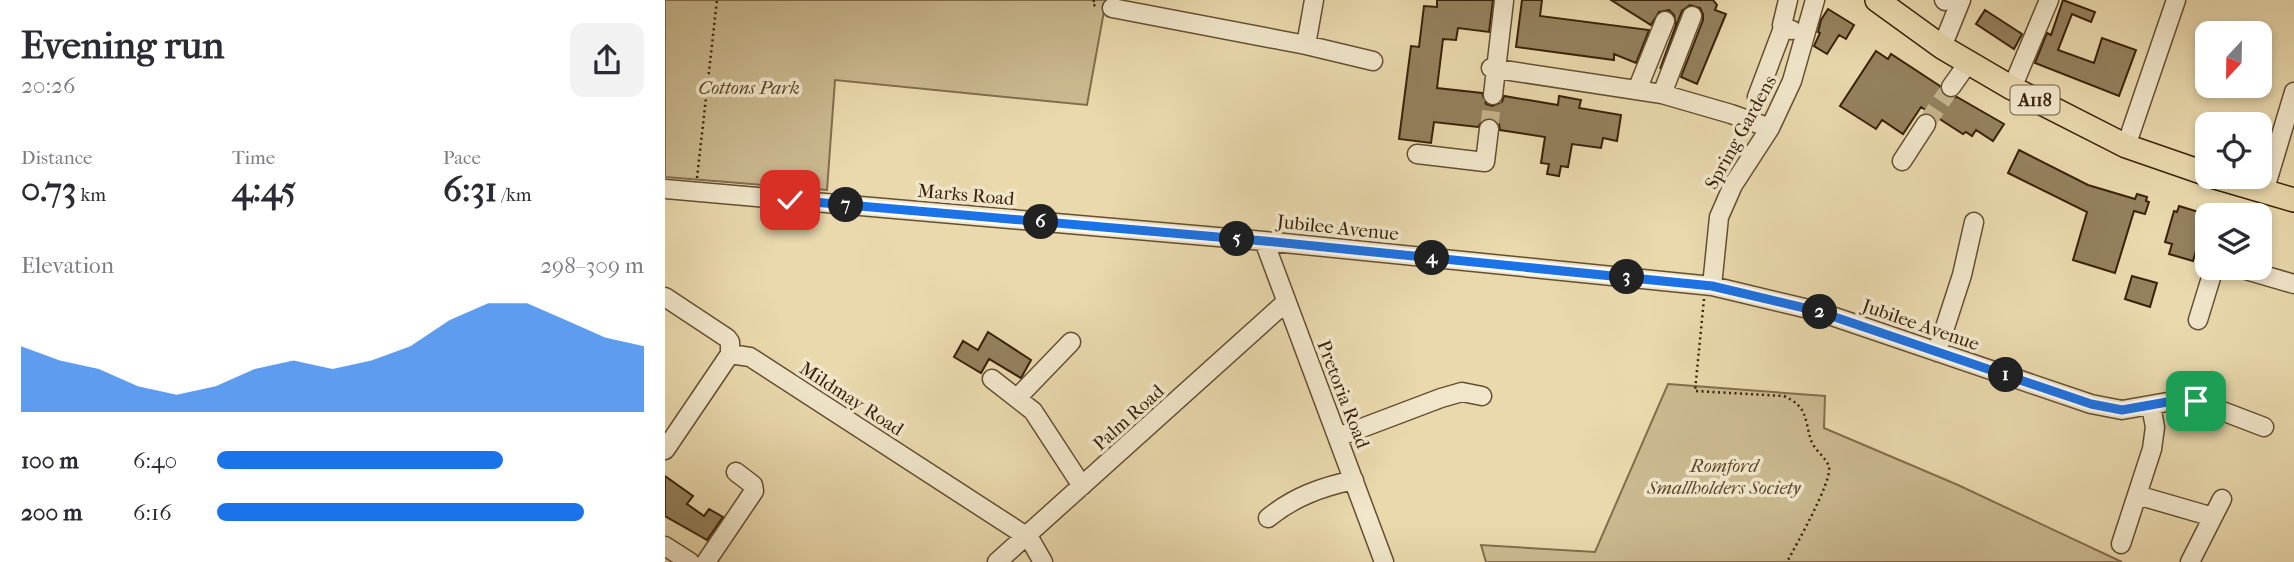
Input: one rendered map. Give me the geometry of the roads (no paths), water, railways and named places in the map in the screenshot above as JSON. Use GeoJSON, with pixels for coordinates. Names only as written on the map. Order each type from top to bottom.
{"type":"FeatureCollection","features":[{"type":"Feature","properties":{"kind":"main road","name":"A118"},"geometry":{"type":"LineString","coordinates":[[1885,2],[1941,47],[2012,88],[2126,146],[2195,170]]}},
{"type":"Feature","properties":{"kind":"main road"},"geometry":{"type":"LineString","coordinates":[[2254,189],[2294,200]]}},
{"type":"Feature","properties":{"kind":"street"},"geometry":{"type":"LineString","coordinates":[[1306,45],[1314,0]]}},
{"type":"Feature","properties":{"kind":"street"},"geometry":{"type":"LineString","coordinates":[[1757,97],[1783,28],[1788,0]]}},
{"type":"Feature","properties":{"kind":"street","name":"Spring Gardens"},"geometry":{"type":"LineString","coordinates":[[1708,285],[1719,217],[1733,185],[1770,128],[1792,81],[1815,0]]}},
{"type":"Feature","properties":{"kind":"street"},"geometry":{"type":"LineString","coordinates":[[1941,47],[1950,0]]}},
{"type":"Feature","properties":{"kind":"street"},"geometry":{"type":"LineString","coordinates":[[2012,88],[2049,0]]}},
{"type":"Feature","properties":{"kind":"street"},"geometry":{"type":"LineString","coordinates":[[2126,146],[2176,0]]}},
{"type":"Feature","properties":{"kind":"street"},"geometry":{"type":"LineString","coordinates":[[1493,95],[1504,1]]}},
{"type":"Feature","properties":{"kind":"street"},"geometry":{"type":"LineString","coordinates":[[1111,8],[1306,45],[1373,61]]}},
{"type":"Feature","properties":{"kind":"street"},"geometry":{"type":"LineString","coordinates":[[1662,94],[1692,16]]}},
{"type":"Feature","properties":{"kind":"street"},"geometry":{"type":"LineString","coordinates":[[1637,90],[1665,21]]}},
{"type":"Feature","properties":{"kind":"street"},"geometry":{"type":"LineString","coordinates":[[1783,28],[1806,33]]}},
{"type":"Feature","properties":{"kind":"street"},"geometry":{"type":"LineString","coordinates":[[1951,87],[1968,62]]}},
{"type":"Feature","properties":{"kind":"street"},"geometry":{"type":"LineString","coordinates":[[1494,69],[1662,94],[1770,128]]}},
{"type":"Feature","properties":{"kind":"street"},"geometry":{"type":"LineString","coordinates":[[2264,192],[2294,92]]}},
{"type":"Feature","properties":{"kind":"street"},"geometry":{"type":"LineString","coordinates":[[1902,162],[1926,124]]}},
{"type":"Feature","properties":{"kind":"street"},"geometry":{"type":"LineString","coordinates":[[1417,154],[1485,162],[1489,129]]}},
{"type":"Feature","properties":{"kind":"street","name":"Marks Road"},"geometry":{"type":"LineString","coordinates":[[665,189],[1264,241]]}},
{"type":"Feature","properties":{"kind":"street"},"geometry":{"type":"LineString","coordinates":[[1937,352],[1962,275],[1974,222]]}},
{"type":"Feature","properties":{"kind":"street","name":"Jubilee Avenue"},"geometry":{"type":"LineString","coordinates":[[1264,241],[1708,285],[1817,311],[2091,404],[2122,410],[2173,401],[2196,401],[2264,427]]}},
{"type":"Feature","properties":{"kind":"street","name":"Pretoria Road"},"geometry":{"type":"LineString","coordinates":[[1264,241],[1384,562]]}},
{"type":"Feature","properties":{"kind":"street"},"geometry":{"type":"LineString","coordinates":[[2272,278],[2294,284]]}},
{"type":"Feature","properties":{"kind":"street"},"geometry":{"type":"LineString","coordinates":[[2198,320],[2210,280]]}},
{"type":"Feature","properties":{"kind":"street"},"geometry":{"type":"LineString","coordinates":[[665,297],[730,342],[730,354],[665,450]]}},
{"type":"Feature","properties":{"kind":"street","name":"Palm Road"},"geometry":{"type":"LineString","coordinates":[[997,562],[1286,302]]}},
{"type":"Feature","properties":{"kind":"street"},"geometry":{"type":"LineString","coordinates":[[1017,398],[1071,342]]}},
{"type":"Feature","properties":{"kind":"street","name":"Mildmay Road"},"geometry":{"type":"LineString","coordinates":[[730,354],[750,357],[1027,535],[1043,562]]}},
{"type":"Feature","properties":{"kind":"street"},"geometry":{"type":"LineString","coordinates":[[992,379],[1033,411],[1082,486]]}},
{"type":"Feature","properties":{"kind":"street"},"geometry":{"type":"LineString","coordinates":[[1338,437],[1462,392],[1482,396]]}},
{"type":"Feature","properties":{"kind":"street"},"geometry":{"type":"LineString","coordinates":[[2121,544],[2153,449],[2155,427],[2151,406]]}},
{"type":"Feature","properties":{"kind":"street"},"geometry":{"type":"LineString","coordinates":[[706,562],[754,491],[753,485],[736,472]]}},
{"type":"Feature","properties":{"kind":"street"},"geometry":{"type":"LineString","coordinates":[[1268,518],[1285,505],[1318,488],[1354,480]]}},
{"type":"Feature","properties":{"kind":"street"},"geometry":{"type":"LineString","coordinates":[[2137,495],[2213,517]]}},
{"type":"Feature","properties":{"kind":"street"},"geometry":{"type":"LineString","coordinates":[[2190,562],[2222,499]]}},
{"type":"Feature","properties":{"kind":"street"},"geometry":{"type":"LineString","coordinates":[[665,546],[689,562]]}},
{"type":"Feature","properties":{"kind":"tunnel"},"geometry":{"type":"LineString","coordinates":[[1926,124],[1951,87]]}},
{"type":"Feature","properties":{"kind":"tunnel"},"geometry":{"type":"LineString","coordinates":[[1489,129],[1493,95]]}},
{"type":"Feature","properties":{"kind":"park label","name":"Cottons Park"},"geometry":{"type":"Point","coordinates":[749,87]}},
{"type":"Feature","properties":{"kind":"park label","name":"Romford Smallholders Society"},"geometry":{"type":"Point","coordinates":[1724,476]}}]}
